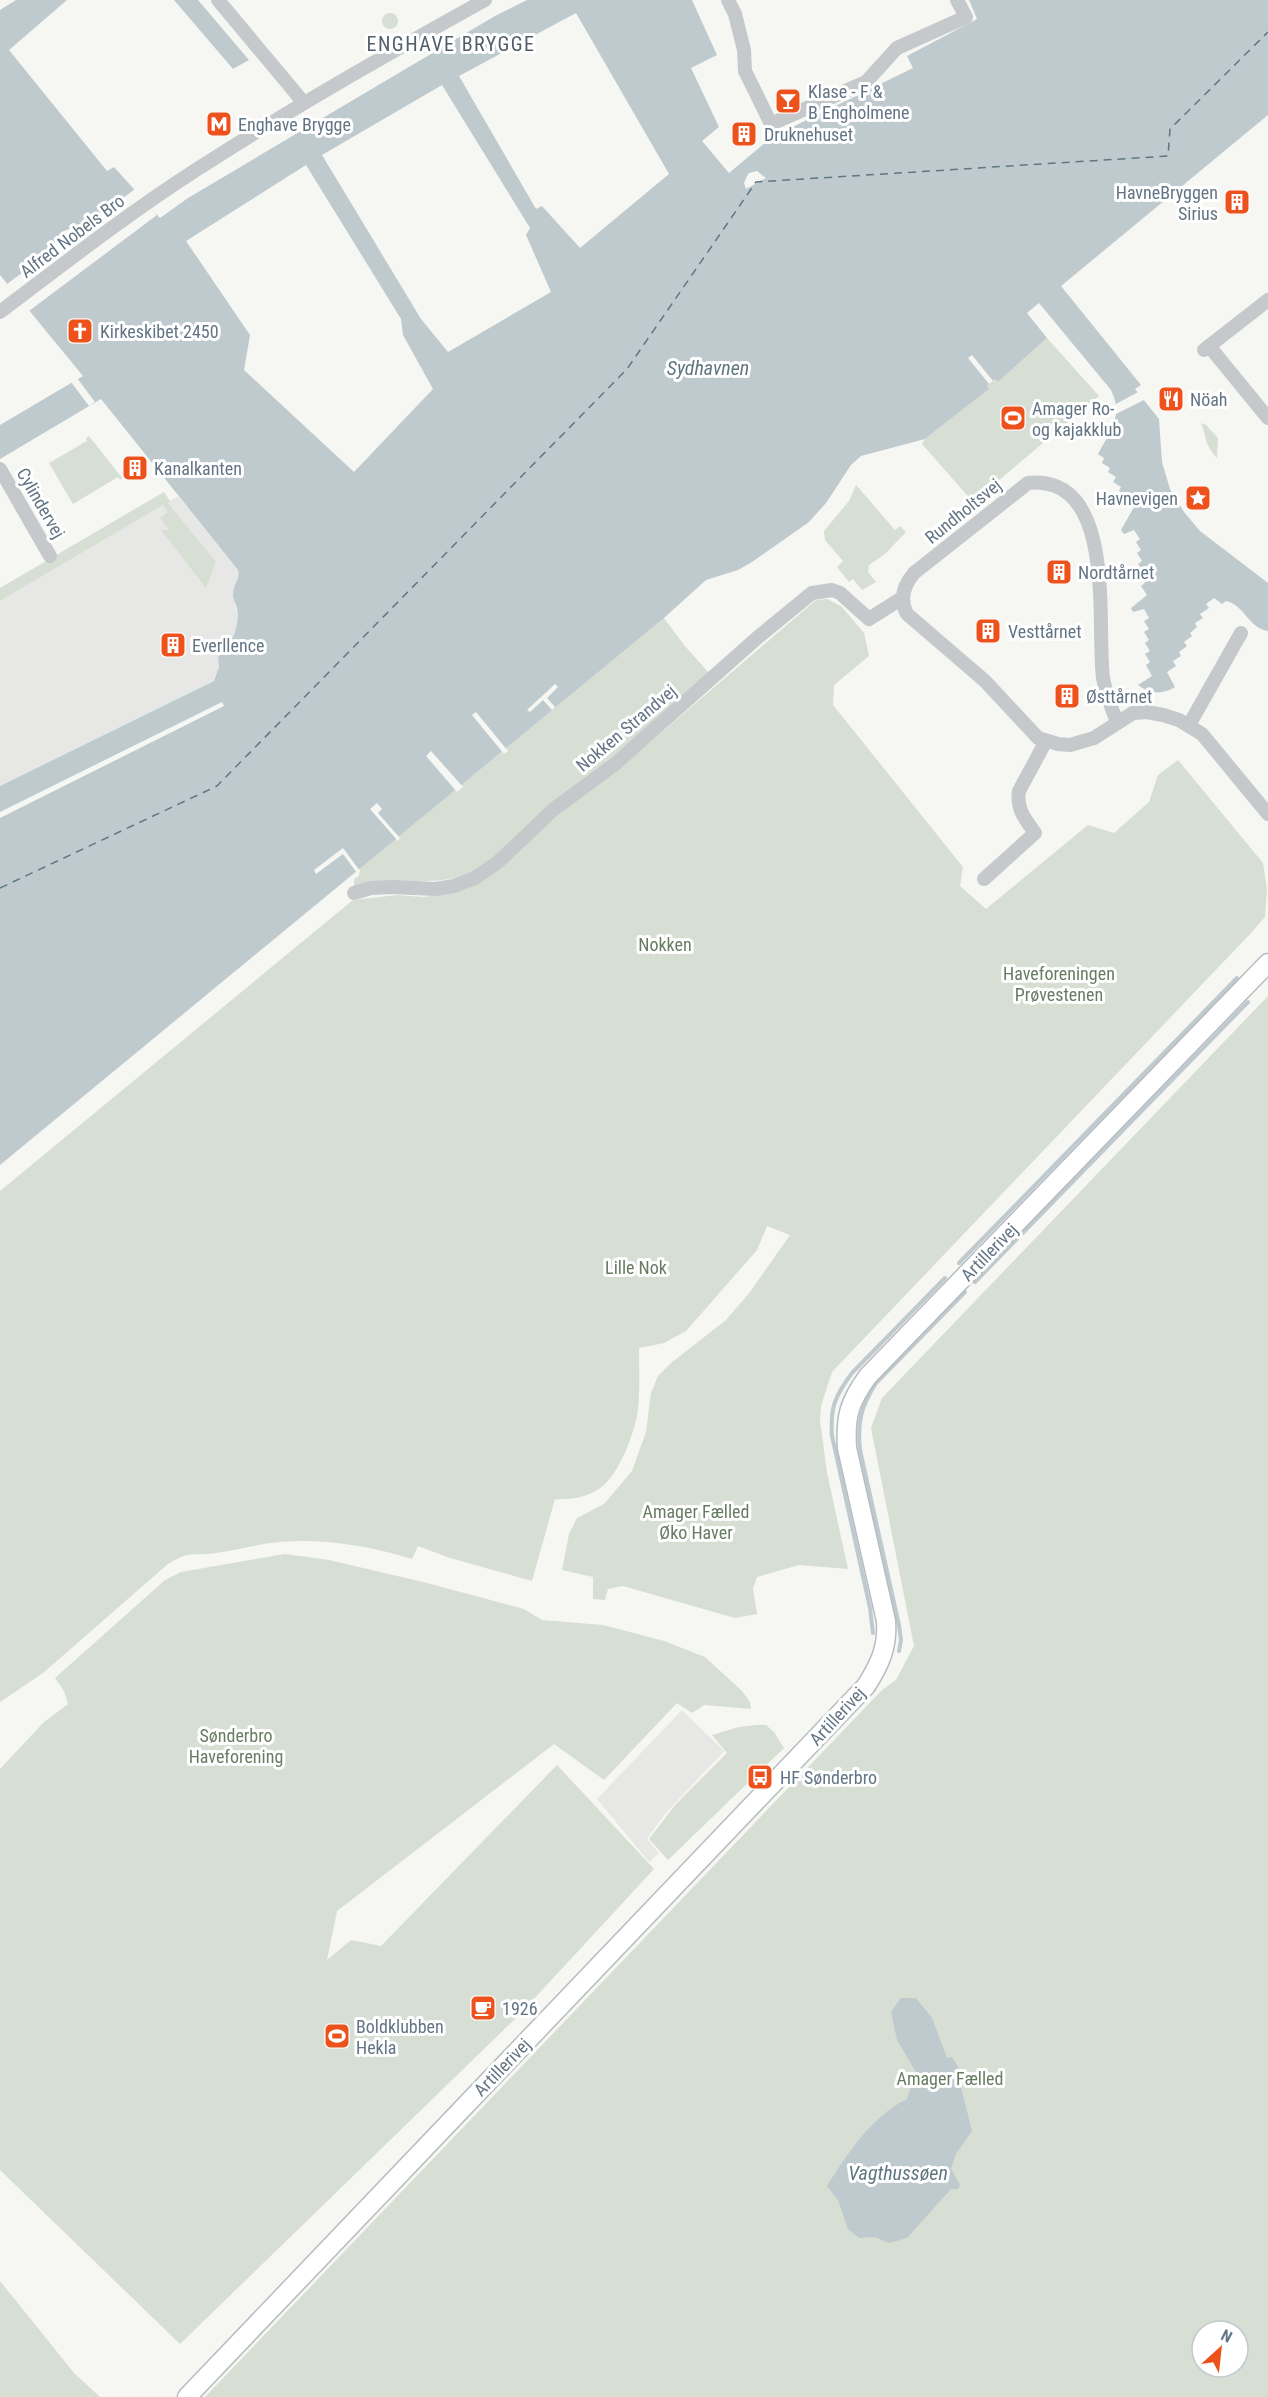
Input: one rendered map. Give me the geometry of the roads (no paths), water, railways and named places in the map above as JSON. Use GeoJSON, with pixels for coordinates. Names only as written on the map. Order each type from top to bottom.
{"type":"FeatureCollection","features":[{"type":"Feature","properties":{"kind":"street"},"geometry":{"type":"LineString","coordinates":[[218,0],[304,103]]}},
{"type":"Feature","properties":{"kind":"street","name":"Alfred Nobels Bro"},"geometry":{"type":"LineString","coordinates":[[0,312],[147,203],[198,169],[304,103],[485,0]]}},
{"type":"Feature","properties":{"kind":"street"},"geometry":{"type":"LineString","coordinates":[[728,0],[735,14],[744,50],[745,71],[771,124],[866,82],[897,48],[966,17],[957,0]]}},
{"type":"Feature","properties":{"kind":"street"},"geometry":{"type":"LineString","coordinates":[[1268,300],[1205,349],[1268,418]]}},
{"type":"Feature","properties":{"kind":"street","name":"Cylindervej"},"geometry":{"type":"LineString","coordinates":[[0,469],[50,555]]}},
{"type":"Feature","properties":{"kind":"street","name":"Rundholtsvej"},"geometry":{"type":"LineString","coordinates":[[902,598],[903,590],[914,573],[1014,492],[1028,483],[1038,482],[1058,487],[1077,501],[1094,546],[1101,588],[1103,676],[1108,701],[1117,722]]}},
{"type":"Feature","properties":{"kind":"street","name":"Nokken Strandvej"},"geometry":{"type":"LineString","coordinates":[[354,893],[371,888],[435,889],[454,886],[475,878],[498,862],[554,809],[615,764],[757,638],[812,593],[832,590],[840,593],[869,619],[902,598]]}},
{"type":"Feature","properties":{"kind":"street"},"geometry":{"type":"LineString","coordinates":[[902,598],[903,607],[912,620],[985,681],[1030,732],[1046,741],[1070,745],[1094,738],[1133,713],[1147,712],[1164,715],[1190,725],[1202,734],[1268,813]]}},
{"type":"Feature","properties":{"kind":"street"},"geometry":{"type":"LineString","coordinates":[[1190,725],[1241,633]]}},
{"type":"Feature","properties":{"kind":"street"},"geometry":{"type":"LineString","coordinates":[[984,879],[1035,833],[1023,816],[1018,799],[1019,791],[1046,741]]}},
{"type":"Feature","properties":{"kind":"street","name":"Artillerivej"},"geometry":{"type":"LineString","coordinates":[[187,2397],[866,1686],[879,1667],[887,1639],[886,1621],[847,1448],[846,1427],[849,1408],[855,1394],[868,1376],[1268,963]]}},
{"type":"Feature","properties":{"kind":"water","name":"Sydhavnen"},"geometry":{"type":"Polygon","coordinates":[[[16,0],[67,0],[9,50],[107,171],[114,167],[160,218],[188,198],[495,16],[527,0],[692,0],[717,55],[691,68],[719,127],[702,141],[729,173],[772,137],[913,68],[907,56],[977,19],[969,0],[1268,0],[1268,115],[1061,286],[1141,385],[1135,389],[1159,419],[1162,462],[1170,489],[1184,512],[1200,531],[1268,583],[1268,631],[1256,626],[1232,603],[1226,601],[1222,604],[1214,598],[1206,604],[1209,608],[1200,614],[1203,618],[1195,623],[1197,627],[1190,633],[1192,636],[1184,642],[1187,646],[1179,652],[1181,656],[1173,661],[1176,666],[1167,672],[1175,687],[1156,692],[1138,685],[1152,676],[1146,665],[1150,662],[1145,654],[1150,651],[1145,643],[1149,640],[1144,632],[1149,629],[1144,621],[1149,618],[1144,609],[1133,612],[1131,608],[1147,595],[1141,586],[1145,583],[1139,575],[1144,572],[1138,564],[1142,561],[1137,553],[1141,550],[1136,542],[1140,539],[1134,530],[1124,534],[1121,530],[1134,507],[1124,501],[1127,496],[1119,491],[1121,487],[1113,482],[1116,477],[1108,472],[1110,468],[1102,463],[1104,458],[1098,454],[1114,423],[1115,399],[1111,390],[1039,303],[1027,313],[1047,338],[998,382],[995,379],[987,386],[989,389],[925,439],[861,456],[851,465],[826,503],[809,522],[738,570],[706,580],[664,618],[0,1165],[0,786],[214,681],[219,667],[218,657],[231,641],[236,628],[238,615],[233,591],[238,570],[101,399],[0,459],[0,425],[83,376],[0,275],[0,10],[16,0]],[[576,13],[459,76],[536,209],[542,206],[580,248],[669,174],[576,13]],[[442,85],[322,155],[421,319],[448,352],[551,292],[526,235],[530,228],[442,85]],[[306,165],[186,241],[250,335],[244,370],[354,472],[433,389],[403,335],[401,319],[306,165]]]}},
{"type":"Feature","properties":{"kind":"water"},"geometry":{"type":"Polygon","coordinates":[[[174,0],[198,0],[249,60],[233,69],[174,0]]]}},
{"type":"Feature","properties":{"kind":"water","name":"Vagthussøen"},"geometry":{"type":"Polygon","coordinates":[[[901,1998],[916,1998],[932,2018],[947,2058],[952,2057],[961,2072],[960,2083],[972,2131],[956,2154],[951,2169],[960,2185],[958,2189],[951,2189],[907,2238],[889,2243],[875,2237],[859,2238],[848,2229],[838,2200],[827,2186],[861,2137],[883,2115],[907,2099],[916,2072],[897,2040],[891,2012],[901,1998]]]}},
{"type":"Feature","properties":{"kind":"waterway"},"geometry":{"type":"LineString","coordinates":[[959,1263],[1237,978]]}},
{"type":"Feature","properties":{"kind":"waterway"},"geometry":{"type":"LineString","coordinates":[[975,1282],[1248,1002]]}},
{"type":"Feature","properties":{"kind":"waterway"},"geometry":{"type":"LineString","coordinates":[[873,1633],[870,1608],[832,1436],[833,1409],[841,1388],[852,1373],[945,1278]]}},
{"type":"Feature","properties":{"kind":"waterway"},"geometry":{"type":"LineString","coordinates":[[899,1651],[901,1640],[899,1625],[860,1450],[860,1423],[864,1407],[876,1383],[965,1292]]}},
{"type":"Feature","properties":{"kind":"place","name":"Klase - F & B Engholmene"},"geometry":{"type":"Point","coordinates":[788,101]}},
{"type":"Feature","properties":{"kind":"place","name":"Enghave Brygge"},"geometry":{"type":"Point","coordinates":[219,124]}},
{"type":"Feature","properties":{"kind":"place","name":"Druknehuset"},"geometry":{"type":"Point","coordinates":[744,134]}},
{"type":"Feature","properties":{"kind":"place","name":"HavneBryggen Sirius"},"geometry":{"type":"Point","coordinates":[1237,202]}},
{"type":"Feature","properties":{"kind":"place","name":"Kirkeskibet 2450"},"geometry":{"type":"Point","coordinates":[80,331]}},
{"type":"Feature","properties":{"kind":"place","name":"Nöah"},"geometry":{"type":"Point","coordinates":[1171,399]}},
{"type":"Feature","properties":{"kind":"place","name":"Amager Ro- og kajakklub"},"geometry":{"type":"Point","coordinates":[1013,418]}},
{"type":"Feature","properties":{"kind":"place","name":"Kanalkanten"},"geometry":{"type":"Point","coordinates":[135,468]}},
{"type":"Feature","properties":{"kind":"place","name":"Havnevigen"},"geometry":{"type":"Point","coordinates":[1198,498]}},
{"type":"Feature","properties":{"kind":"place","name":"Nordtårnet"},"geometry":{"type":"Point","coordinates":[1059,572]}},
{"type":"Feature","properties":{"kind":"place","name":"Vesttårnet"},"geometry":{"type":"Point","coordinates":[988,631]}},
{"type":"Feature","properties":{"kind":"place","name":"Everllence"},"geometry":{"type":"Point","coordinates":[173,645]}},
{"type":"Feature","properties":{"kind":"place","name":"Østtårnet"},"geometry":{"type":"Point","coordinates":[1067,696]}},
{"type":"Feature","properties":{"kind":"place","name":"HF Sønderbro"},"geometry":{"type":"Point","coordinates":[760,1777]}},
{"type":"Feature","properties":{"kind":"place","name":"1926"},"geometry":{"type":"Point","coordinates":[483,2008]}},
{"type":"Feature","properties":{"kind":"place","name":"Boldklubben Hekla"},"geometry":{"type":"Point","coordinates":[337,2036]}},
{"type":"Feature","properties":{"kind":"district","name":"ENGHAVE BRYGGE"},"geometry":{"type":"Point","coordinates":[451,44]}},
{"type":"Feature","properties":{"kind":"park label","name":"Nokken"},"geometry":{"type":"Point","coordinates":[665,944]}},
{"type":"Feature","properties":{"kind":"park label","name":"Haveforeningen Prøvestenen"},"geometry":{"type":"Point","coordinates":[1059,983]}},
{"type":"Feature","properties":{"kind":"park label","name":"Lille Nok"},"geometry":{"type":"Point","coordinates":[636,1267]}},
{"type":"Feature","properties":{"kind":"park label","name":"Amager Fælled Øko Haver"},"geometry":{"type":"Point","coordinates":[696,1522]}},
{"type":"Feature","properties":{"kind":"park label","name":"Sønderbro Haveforening"},"geometry":{"type":"Point","coordinates":[236,1745]}},
{"type":"Feature","properties":{"kind":"park label","name":"Amager Fælled"},"geometry":{"type":"Point","coordinates":[950,2078]}}]}
